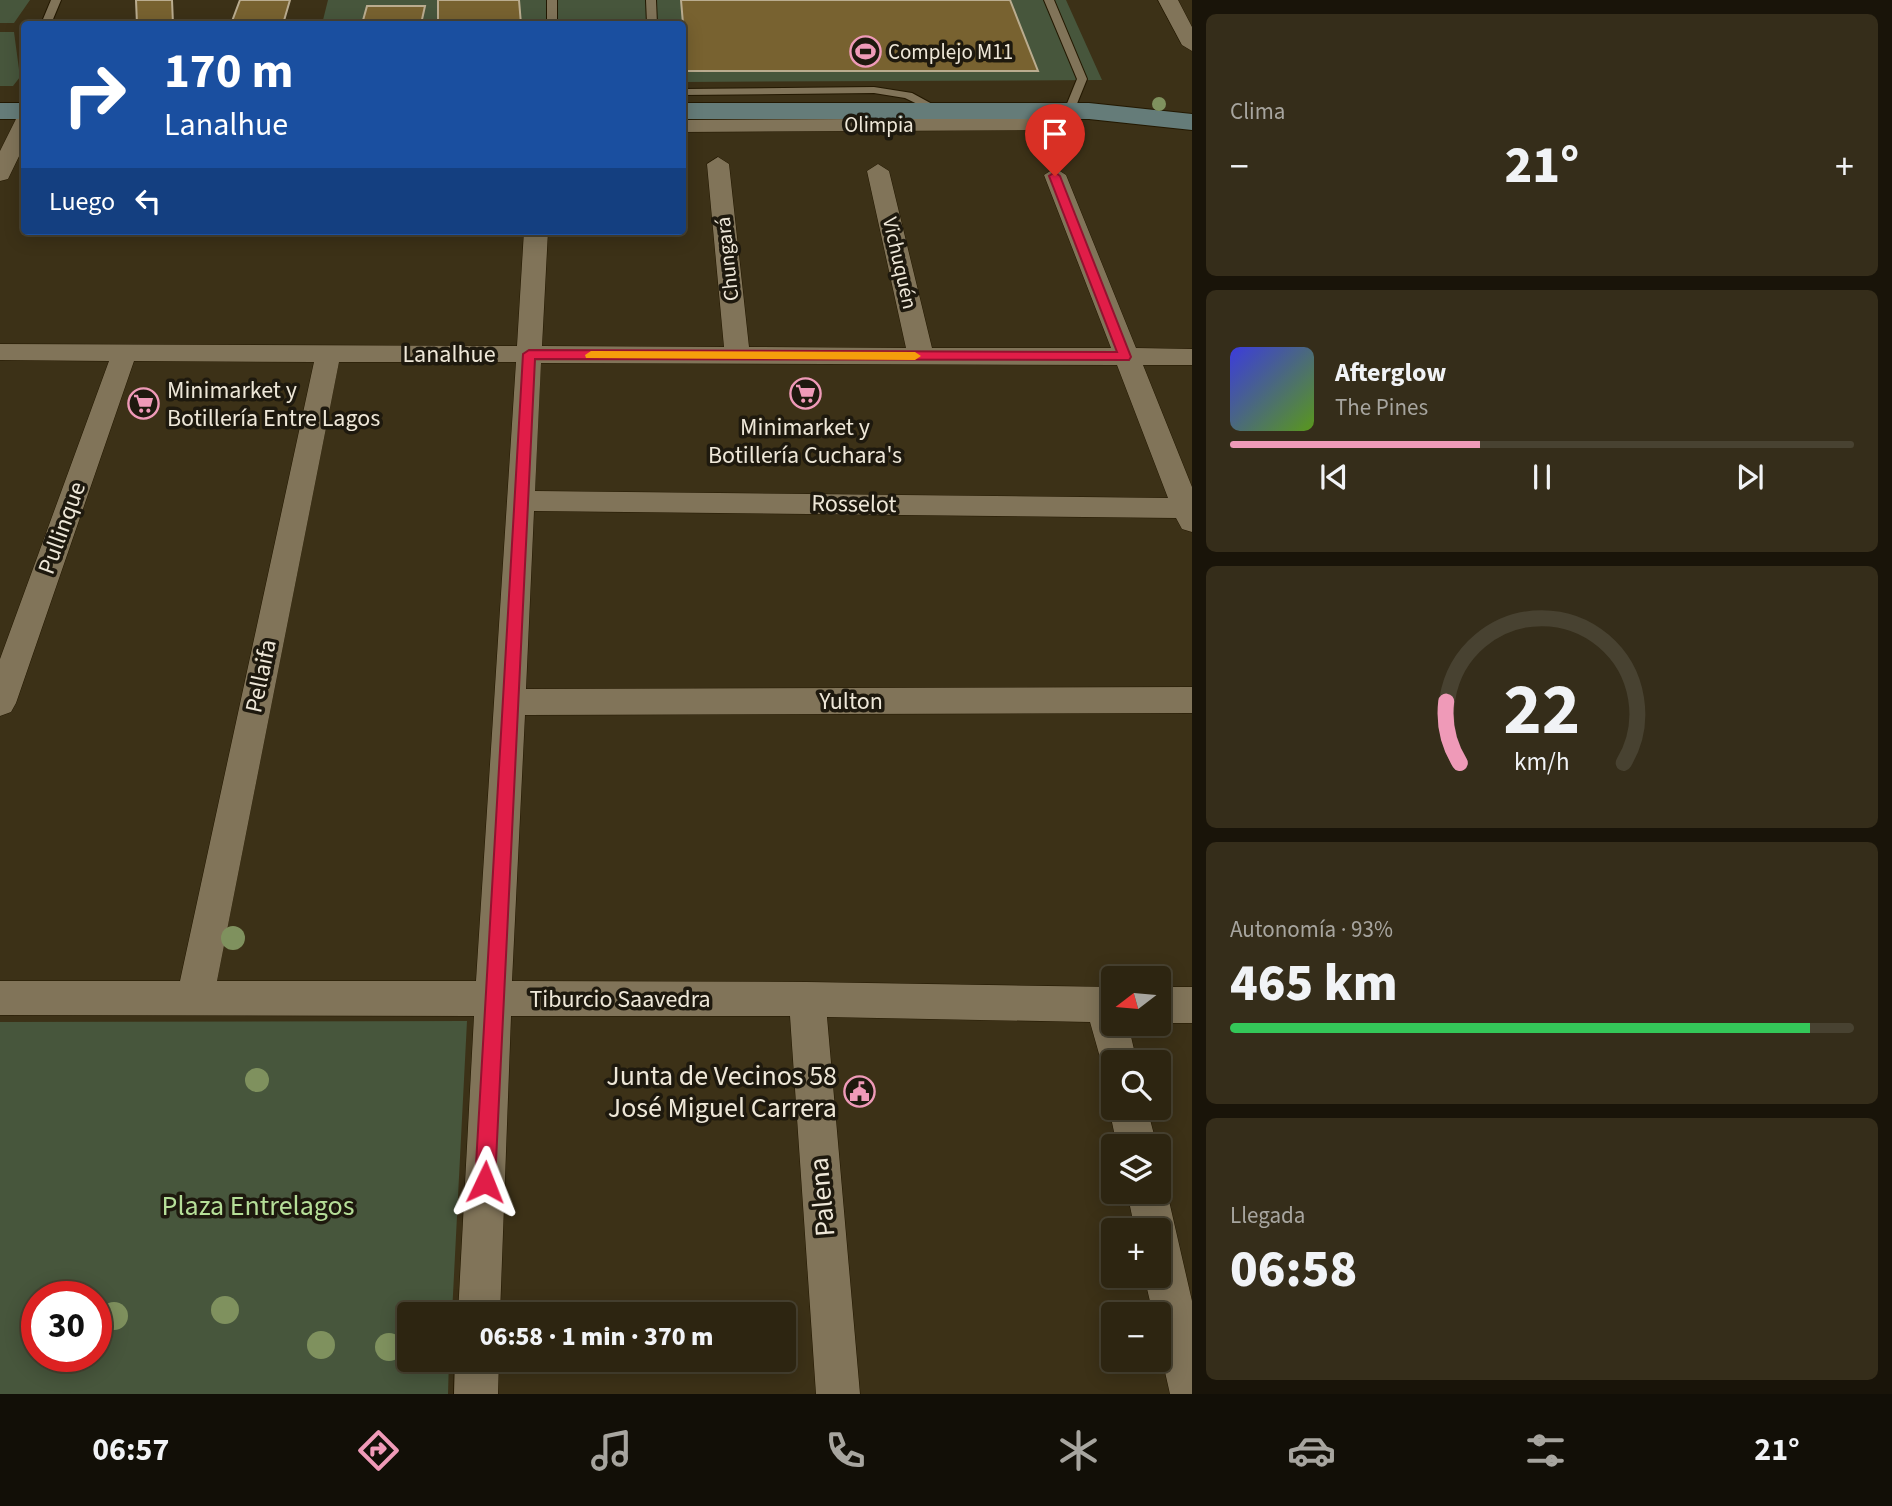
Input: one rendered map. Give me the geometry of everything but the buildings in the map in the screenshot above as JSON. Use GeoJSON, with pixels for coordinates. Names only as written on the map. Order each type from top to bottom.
{"type":"FeatureCollection","features":[{"type":"Feature","properties":{"kind":"street"},"geometry":{"type":"LineString","coordinates":[[1168,0],[1192,45]]}},
{"type":"Feature","properties":{"kind":"street"},"geometry":{"type":"LineString","coordinates":[[0,111],[19,125],[1,172],[21,170]]}},
{"type":"Feature","properties":{"kind":"street","name":"Olimpia"},"geometry":{"type":"LineString","coordinates":[[686,111],[1069,111],[1159,116],[1192,114]]}},
{"type":"Feature","properties":{"kind":"street","name":"Olimpia"},"geometry":{"type":"LineString","coordinates":[[686,125],[1048,124],[1063,120],[1069,111]]}},
{"type":"Feature","properties":{"kind":"street","name":"Olimpia"},"geometry":{"type":"LineString","coordinates":[[1159,116],[1192,122]]}},
{"type":"Feature","properties":{"kind":"street","name":"Chungará"},"geometry":{"type":"LineString","coordinates":[[718,164],[737,355]]}},
{"type":"Feature","properties":{"kind":"street","name":"Vichuquén"},"geometry":{"type":"LineString","coordinates":[[878,171],[921,356]]}},
{"type":"Feature","properties":{"kind":"street"},"geometry":{"type":"LineString","coordinates":[[1055,176],[1189,515]]}},
{"type":"Feature","properties":{"kind":"street"},"geometry":{"type":"LineString","coordinates":[[480,1302],[493,998],[536,235]]}},
{"type":"Feature","properties":{"kind":"street","name":"Lanalhue"},"geometry":{"type":"LineString","coordinates":[[0,352],[1192,357]]}},
{"type":"Feature","properties":{"kind":"street","name":"Pullinque"},"geometry":{"type":"LineString","coordinates":[[0,704],[124,353]]}},
{"type":"Feature","properties":{"kind":"street","name":"Pellaifa"},"geometry":{"type":"LineString","coordinates":[[195,998],[328,354]]}},
{"type":"Feature","properties":{"kind":"street","name":"Rosselot"},"geometry":{"type":"LineString","coordinates":[[521,501],[1189,515]]}},
{"type":"Feature","properties":{"kind":"street","name":"Yulton"},"geometry":{"type":"LineString","coordinates":[[510,702],[1192,700]]}},
{"type":"Feature","properties":{"kind":"street","name":"Tiburcio Saavedra"},"geometry":{"type":"LineString","coordinates":[[0,998],[807,999],[1101,1005]]}},
{"type":"Feature","properties":{"kind":"street","name":"Palena"},"geometry":{"type":"LineString","coordinates":[[807,999],[838,1394]]}},
{"type":"Feature","properties":{"kind":"street"},"geometry":{"type":"LineString","coordinates":[[1171,1005],[1192,1005]]}},
{"type":"Feature","properties":{"kind":"street"},"geometry":{"type":"LineString","coordinates":[[1168,1288],[1192,1394]]}},
{"type":"Feature","properties":{"kind":"street"},"geometry":{"type":"LineString","coordinates":[[476,1394],[477,1372]]}},
{"type":"Feature","properties":{"kind":"lane"},"geometry":{"type":"LineString","coordinates":[[47,21],[56,0]]}},
{"type":"Feature","properties":{"kind":"lane"},"geometry":{"type":"LineString","coordinates":[[552,0],[552,21]]}},
{"type":"Feature","properties":{"kind":"lane"},"geometry":{"type":"LineString","coordinates":[[651,0],[652,21]]}},
{"type":"Feature","properties":{"kind":"lane"},"geometry":{"type":"LineString","coordinates":[[1049,0],[1082,79],[1069,111]]}},
{"type":"Feature","properties":{"kind":"lane"},"geometry":{"type":"LineString","coordinates":[[686,92],[874,90],[908,96],[940,111]]}},
{"type":"Feature","properties":{"kind":"green space"},"geometry":{"type":"Polygon","coordinates":[[[0,0],[30,0],[14,23],[0,23],[0,0]]]}},
{"type":"Feature","properties":{"kind":"green space","name":"Complejo M11"},"geometry":{"type":"Polygon","coordinates":[[[328,0],[1066,0],[1102,80],[686,82],[686,21],[323,21],[328,0]]]}},
{"type":"Feature","properties":{"kind":"green space"},"geometry":{"type":"Polygon","coordinates":[[[0,32],[14,32],[20,77],[13,86],[0,86],[0,32]]]}},
{"type":"Feature","properties":{"kind":"green space","name":"Plaza Entrelagos"},"geometry":{"type":"Polygon","coordinates":[[[467,1021],[453,1302],[397,1302],[397,1372],[449,1372],[448,1394],[0,1394],[0,1022],[467,1021]]]}},
{"type":"Feature","properties":{"kind":"slow traffic"},"geometry":{"type":"LineString","coordinates":[[591,355],[915,356]]}},
{"type":"Feature","properties":{"kind":"place","name":"Complejo M11"},"geometry":{"type":"Point","coordinates":[865,52]}},
{"type":"Feature","properties":{"kind":"place","name":"Minimarket y Botillería Cuchara's"},"geometry":{"type":"Point","coordinates":[805,393]}},
{"type":"Feature","properties":{"kind":"place","name":"Minimarket y Botillería Entre Lagos"},"geometry":{"type":"Point","coordinates":[144,404]}},
{"type":"Feature","properties":{"kind":"place","name":"Junta de Vecinos 58 José Miguel Carrera"},"geometry":{"type":"Point","coordinates":[860,1092]}},
{"type":"Feature","properties":{"kind":"route"},"geometry":{"type":"LineString","coordinates":[[485,1182],[529,354],[1125,357],[1055,176]]}}]}
